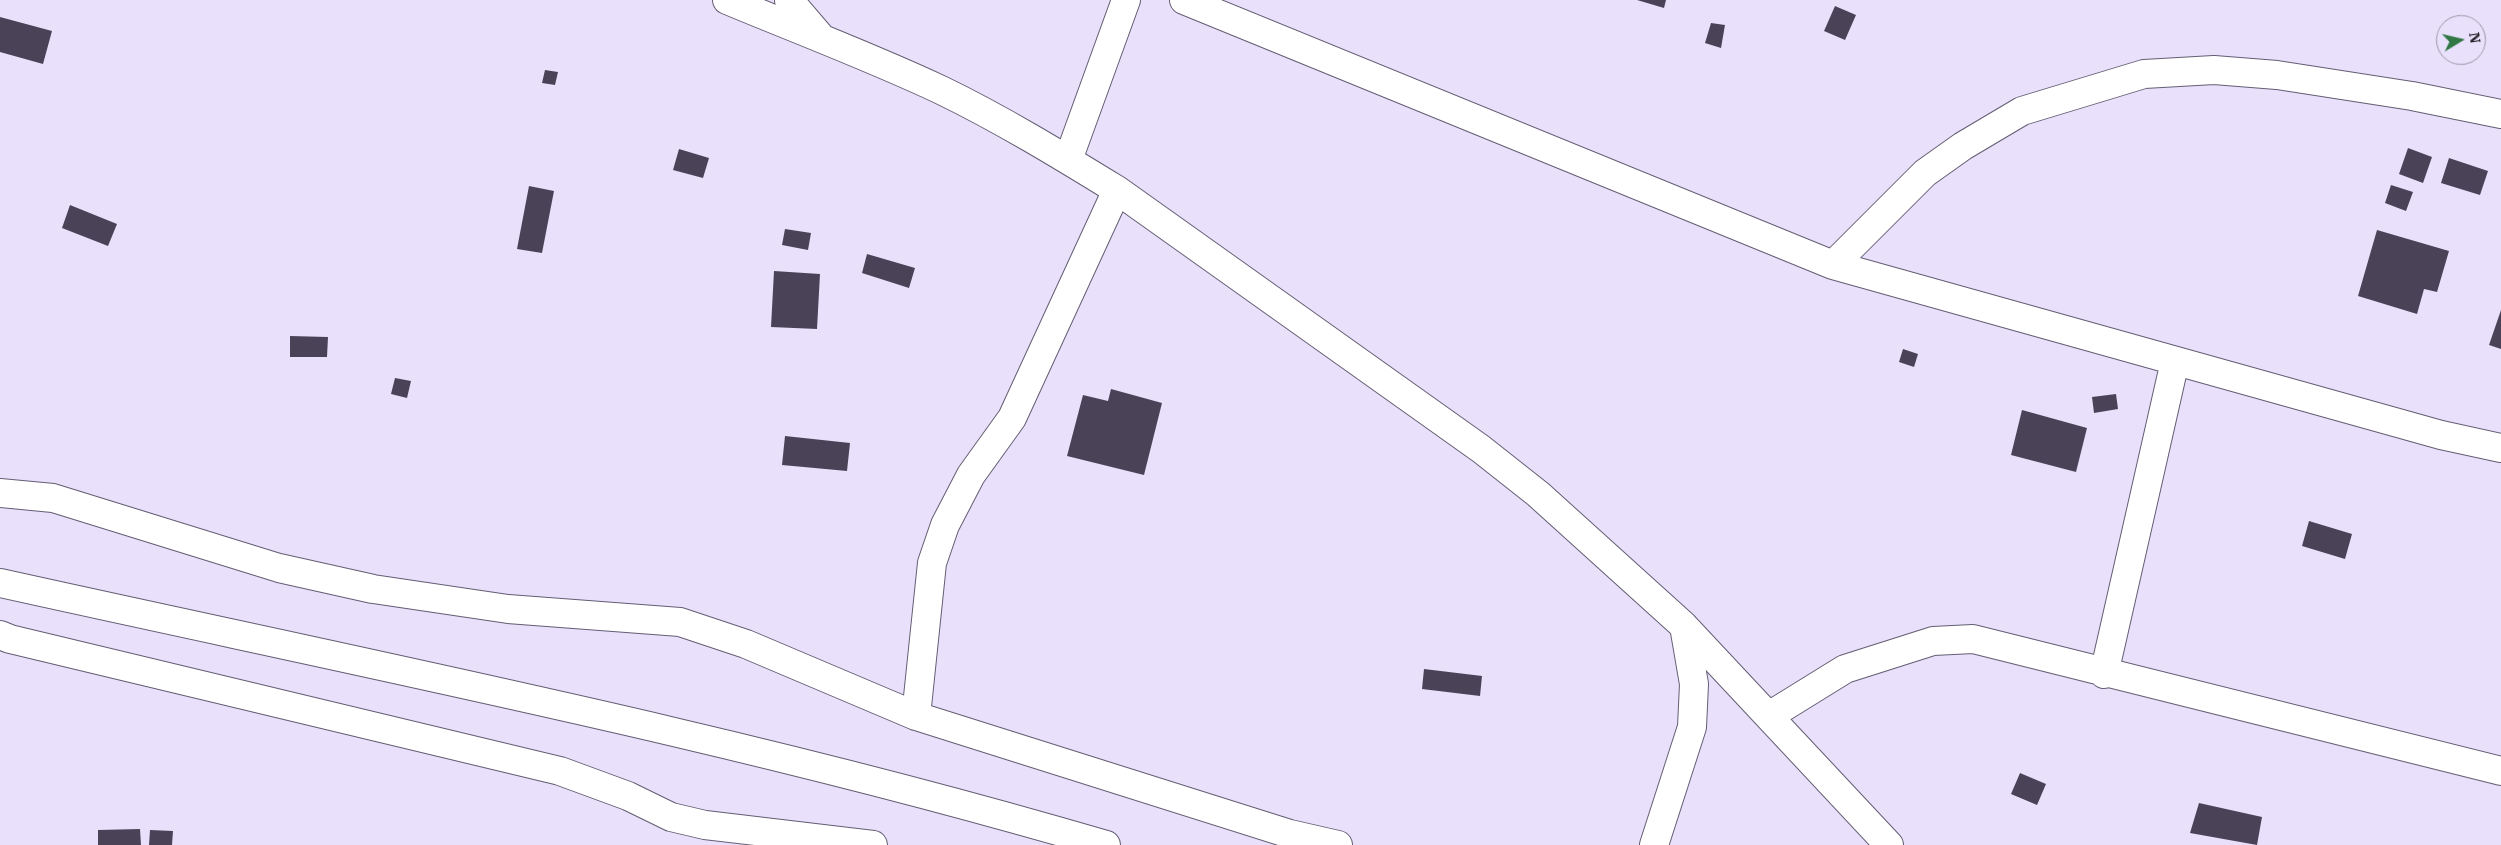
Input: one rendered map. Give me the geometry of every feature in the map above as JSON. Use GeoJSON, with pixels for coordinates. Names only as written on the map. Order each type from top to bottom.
{"type":"FeatureCollection","features":[{"type":"Feature","properties":{"kind":"street"},"geometry":{"type":"LineString","coordinates":[[727,0],[884,64],[943,91],[1068,160],[1116,190],[1481,449],[1538,494],[1684,626],[1889,845]]}},
{"type":"Feature","properties":{"kind":"street"},"geometry":{"type":"LineString","coordinates":[[789,0],[823,40]]}},
{"type":"Feature","properties":{"kind":"street"},"geometry":{"type":"LineString","coordinates":[[1068,160],[1126,0]]}},
{"type":"Feature","properties":{"kind":"street"},"geometry":{"type":"LineString","coordinates":[[1184,0],[1833,265],[2441,435],[2501,448]]}},
{"type":"Feature","properties":{"kind":"street"},"geometry":{"type":"LineString","coordinates":[[1833,265],[1925,173],[1964,146],[2022,111],[2144,74],[2214,70],[2277,75],[2412,96],[2501,114]]}},
{"type":"Feature","properties":{"kind":"street"},"geometry":{"type":"LineString","coordinates":[[916,716],[932,563],[945,525],[971,475],[1012,418],[1116,190]]}},
{"type":"Feature","properties":{"kind":"street"},"geometry":{"type":"LineString","coordinates":[[2104,674],[2175,361]]}},
{"type":"Feature","properties":{"kind":"street"},"geometry":{"type":"LineString","coordinates":[[0,493],[54,498],[279,568],[373,589],[508,609],[680,622],[746,644],[916,716],[1281,831],[1338,845]]}},
{"type":"Feature","properties":{"kind":"street"},"geometry":{"type":"LineString","coordinates":[[0,583],[710,740],[866,778],[1106,845]]}},
{"type":"Feature","properties":{"kind":"street"},"geometry":{"type":"LineString","coordinates":[[1654,845],[1692,727],[1694,684],[1684,626]]}},
{"type":"Feature","properties":{"kind":"street"},"geometry":{"type":"LineString","coordinates":[[0,634],[10,639],[560,772],[628,796],[679,819],[705,825],[873,845]]}},
{"type":"Feature","properties":{"kind":"street"},"geometry":{"type":"LineString","coordinates":[[1769,716],[1844,670],[1933,641],[1973,639],[2104,674],[2501,771]]}},
{"type":"Feature","properties":{"kind":"building"},"geometry":{"type":"Polygon","coordinates":[[[1637,0],[1666,0],[1664,8],[1637,0]]]}},
{"type":"Feature","properties":{"kind":"building"},"geometry":{"type":"Polygon","coordinates":[[[1835,6],[1856,15],[1845,40],[1824,31],[1835,6]]]}},
{"type":"Feature","properties":{"kind":"building"},"geometry":{"type":"Polygon","coordinates":[[[0,17],[52,31],[43,64],[0,52],[0,17]]]}},
{"type":"Feature","properties":{"kind":"building"},"geometry":{"type":"Polygon","coordinates":[[[1711,23],[1725,25],[1721,48],[1705,43],[1711,23]]]}},
{"type":"Feature","properties":{"kind":"building"},"geometry":{"type":"Polygon","coordinates":[[[545,70],[558,72],[555,85],[542,83],[545,70]]]}},
{"type":"Feature","properties":{"kind":"building"},"geometry":{"type":"Polygon","coordinates":[[[2408,148],[2432,157],[2423,183],[2399,174],[2408,148]]]}},
{"type":"Feature","properties":{"kind":"building"},"geometry":{"type":"Polygon","coordinates":[[[679,149],[709,158],[703,178],[673,170],[679,149]]]}},
{"type":"Feature","properties":{"kind":"building"},"geometry":{"type":"Polygon","coordinates":[[[2449,158],[2488,171],[2480,195],[2441,183],[2449,158]]]}},
{"type":"Feature","properties":{"kind":"building"},"geometry":{"type":"Polygon","coordinates":[[[2391,185],[2413,192],[2406,211],[2385,203],[2391,185]]]}},
{"type":"Feature","properties":{"kind":"building"},"geometry":{"type":"Polygon","coordinates":[[[529,186],[554,191],[542,253],[517,249],[529,186]]]}},
{"type":"Feature","properties":{"kind":"building"},"geometry":{"type":"Polygon","coordinates":[[[70,205],[117,224],[108,246],[62,228],[70,205]]]}},
{"type":"Feature","properties":{"kind":"building"},"geometry":{"type":"Polygon","coordinates":[[[785,229],[811,233],[808,250],[782,245],[785,229]]]}},
{"type":"Feature","properties":{"kind":"building"},"geometry":{"type":"Polygon","coordinates":[[[2377,230],[2449,251],[2437,292],[2424,289],[2417,314],[2358,296],[2377,230]]]}},
{"type":"Feature","properties":{"kind":"building"},"geometry":{"type":"Polygon","coordinates":[[[867,254],[915,268],[909,288],[862,273],[867,254]]]}},
{"type":"Feature","properties":{"kind":"building"},"geometry":{"type":"Polygon","coordinates":[[[774,271],[820,274],[817,329],[771,327],[774,271]]]}},
{"type":"Feature","properties":{"kind":"building"},"geometry":{"type":"Polygon","coordinates":[[[2501,310],[2501,349],[2489,345],[2501,310]]]}},
{"type":"Feature","properties":{"kind":"building"},"geometry":{"type":"Polygon","coordinates":[[[290,336],[328,337],[327,357],[290,357],[290,336]]]}},
{"type":"Feature","properties":{"kind":"building"},"geometry":{"type":"Polygon","coordinates":[[[1903,349],[1918,354],[1914,367],[1899,362],[1903,349]]]}},
{"type":"Feature","properties":{"kind":"building"},"geometry":{"type":"Polygon","coordinates":[[[395,378],[411,381],[407,398],[391,394],[395,378]]]}},
{"type":"Feature","properties":{"kind":"building"},"geometry":{"type":"Polygon","coordinates":[[[1111,389],[1162,403],[1144,475],[1067,456],[1083,395],[1108,401],[1111,389]]]}},
{"type":"Feature","properties":{"kind":"building"},"geometry":{"type":"Polygon","coordinates":[[[2116,394],[2118,409],[2094,413],[2092,397],[2116,394]]]}},
{"type":"Feature","properties":{"kind":"building"},"geometry":{"type":"Polygon","coordinates":[[[2022,410],[2087,428],[2076,472],[2011,455],[2022,410]]]}},
{"type":"Feature","properties":{"kind":"building"},"geometry":{"type":"Polygon","coordinates":[[[785,436],[850,443],[847,471],[782,465],[785,436]]]}},
{"type":"Feature","properties":{"kind":"building"},"geometry":{"type":"Polygon","coordinates":[[[2309,521],[2352,534],[2345,559],[2302,546],[2309,521]]]}},
{"type":"Feature","properties":{"kind":"building"},"geometry":{"type":"Polygon","coordinates":[[[1424,669],[1482,676],[1480,696],[1422,689],[1424,669]]]}},
{"type":"Feature","properties":{"kind":"building"},"geometry":{"type":"Polygon","coordinates":[[[2020,773],[2046,784],[2037,805],[2011,794],[2020,773]]]}},
{"type":"Feature","properties":{"kind":"building"},"geometry":{"type":"Polygon","coordinates":[[[2199,803],[2262,817],[2257,845],[2190,833],[2199,803]]]}},
{"type":"Feature","properties":{"kind":"building"},"geometry":{"type":"Polygon","coordinates":[[[140,829],[141,845],[98,845],[98,830],[140,829]]]}},
{"type":"Feature","properties":{"kind":"building"},"geometry":{"type":"Polygon","coordinates":[[[150,830],[173,831],[172,845],[149,845],[150,830]]]}}]}
